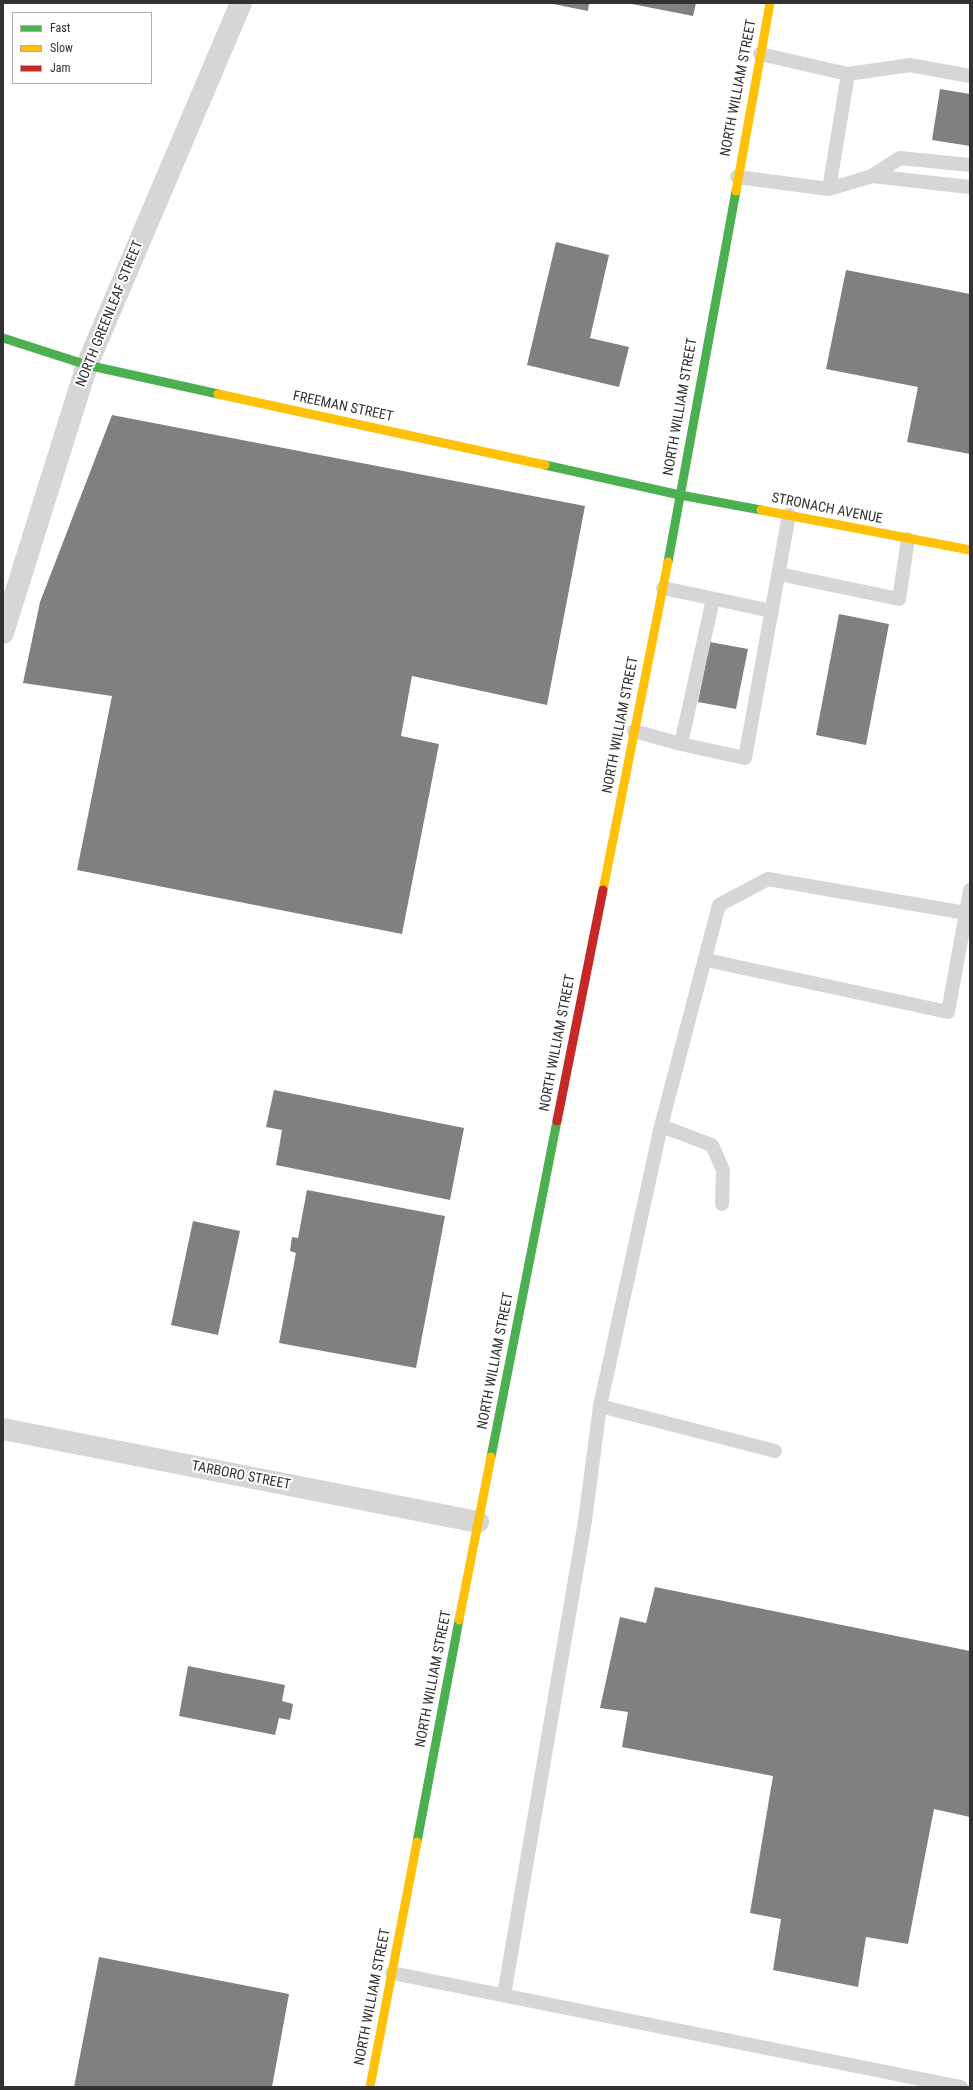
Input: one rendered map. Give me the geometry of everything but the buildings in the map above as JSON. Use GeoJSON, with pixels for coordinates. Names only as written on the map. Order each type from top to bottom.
{"type":"FeatureCollection","features":[{"type":"Feature","properties":{"kind":"main road","name":"NORTH WILLIAM STREET"},"geometry":{"type":"LineString","coordinates":[[370,2087],[478,1522],[680,495],[770,3]]}},
{"type":"Feature","properties":{"kind":"main road","name":"FREEMAN STREET"},"geometry":{"type":"LineString","coordinates":[[3,338],[87,365],[680,495]]}},
{"type":"Feature","properties":{"kind":"main road","name":"STRONACH AVENUE"},"geometry":{"type":"LineString","coordinates":[[680,495],[970,550]]}},
{"type":"Feature","properties":{"kind":"street","name":"NORTH GREENLEAF STREET"},"geometry":{"type":"LineString","coordinates":[[3,633],[87,365],[241,3]]}},
{"type":"Feature","properties":{"kind":"street","name":"TARBORO STREET"},"geometry":{"type":"LineString","coordinates":[[3,1429],[478,1522]]}},
{"type":"Feature","properties":{"kind":"lane"},"geometry":{"type":"LineString","coordinates":[[760,54],[848,74],[910,65],[970,76]]}},
{"type":"Feature","properties":{"kind":"lane"},"geometry":{"type":"LineString","coordinates":[[829,188],[848,74]]}},
{"type":"Feature","properties":{"kind":"lane"},"geometry":{"type":"LineString","coordinates":[[737,177],[829,188],[872,176],[900,158],[970,165]]}},
{"type":"Feature","properties":{"kind":"lane"},"geometry":{"type":"LineString","coordinates":[[872,176],[970,187]]}},
{"type":"Feature","properties":{"kind":"lane"},"geometry":{"type":"LineString","coordinates":[[634,731],[681,744],[745,758],[779,574],[788,516]]}},
{"type":"Feature","properties":{"kind":"lane"},"geometry":{"type":"LineString","coordinates":[[779,574],[899,599],[908,539]]}},
{"type":"Feature","properties":{"kind":"lane"},"geometry":{"type":"LineString","coordinates":[[662,588],[772,611]]}},
{"type":"Feature","properties":{"kind":"lane"},"geometry":{"type":"LineString","coordinates":[[681,744],[713,599]]}},
{"type":"Feature","properties":{"kind":"lane"},"geometry":{"type":"LineString","coordinates":[[504,1995],[585,1521],[600,1406],[661,1126],[706,960],[719,905],[768,880],[968,913]]}},
{"type":"Feature","properties":{"kind":"lane"},"geometry":{"type":"LineString","coordinates":[[706,960],[948,1012],[968,913],[970,890]]}},
{"type":"Feature","properties":{"kind":"lane"},"geometry":{"type":"LineString","coordinates":[[661,1126],[712,1145],[724,1170],[722,1204]]}},
{"type":"Feature","properties":{"kind":"lane"},"geometry":{"type":"LineString","coordinates":[[600,1406],[775,1451]]}},
{"type":"Feature","properties":{"kind":"lane"},"geometry":{"type":"LineString","coordinates":[[392,1973],[961,2087]]}},
{"type":"Feature","properties":{"kind":"traffic: fast"},"geometry":{"type":"LineString","coordinates":[[668,562],[736,191]]}},
{"type":"Feature","properties":{"kind":"traffic: fast"},"geometry":{"type":"LineString","coordinates":[[3,338],[87,365],[218,394]]}},
{"type":"Feature","properties":{"kind":"traffic: fast"},"geometry":{"type":"LineString","coordinates":[[545,465],[680,495],[761,510]]}},
{"type":"Feature","properties":{"kind":"traffic: fast"},"geometry":{"type":"LineString","coordinates":[[491,1457],[557,1121]]}},
{"type":"Feature","properties":{"kind":"traffic: fast"},"geometry":{"type":"LineString","coordinates":[[417,1842],[459,1620]]}},
{"type":"Feature","properties":{"kind":"traffic: slow"},"geometry":{"type":"LineString","coordinates":[[736,191],[770,3]]}},
{"type":"Feature","properties":{"kind":"traffic: slow"},"geometry":{"type":"LineString","coordinates":[[218,394],[545,465]]}},
{"type":"Feature","properties":{"kind":"traffic: slow"},"geometry":{"type":"LineString","coordinates":[[761,510],[970,550]]}},
{"type":"Feature","properties":{"kind":"traffic: slow"},"geometry":{"type":"LineString","coordinates":[[603,890],[668,562]]}},
{"type":"Feature","properties":{"kind":"traffic: slow"},"geometry":{"type":"LineString","coordinates":[[459,1620],[491,1457]]}},
{"type":"Feature","properties":{"kind":"traffic: slow"},"geometry":{"type":"LineString","coordinates":[[370,2087],[417,1842]]}},
{"type":"Feature","properties":{"kind":"traffic: jam"},"geometry":{"type":"LineString","coordinates":[[557,1121],[603,890]]}}]}
